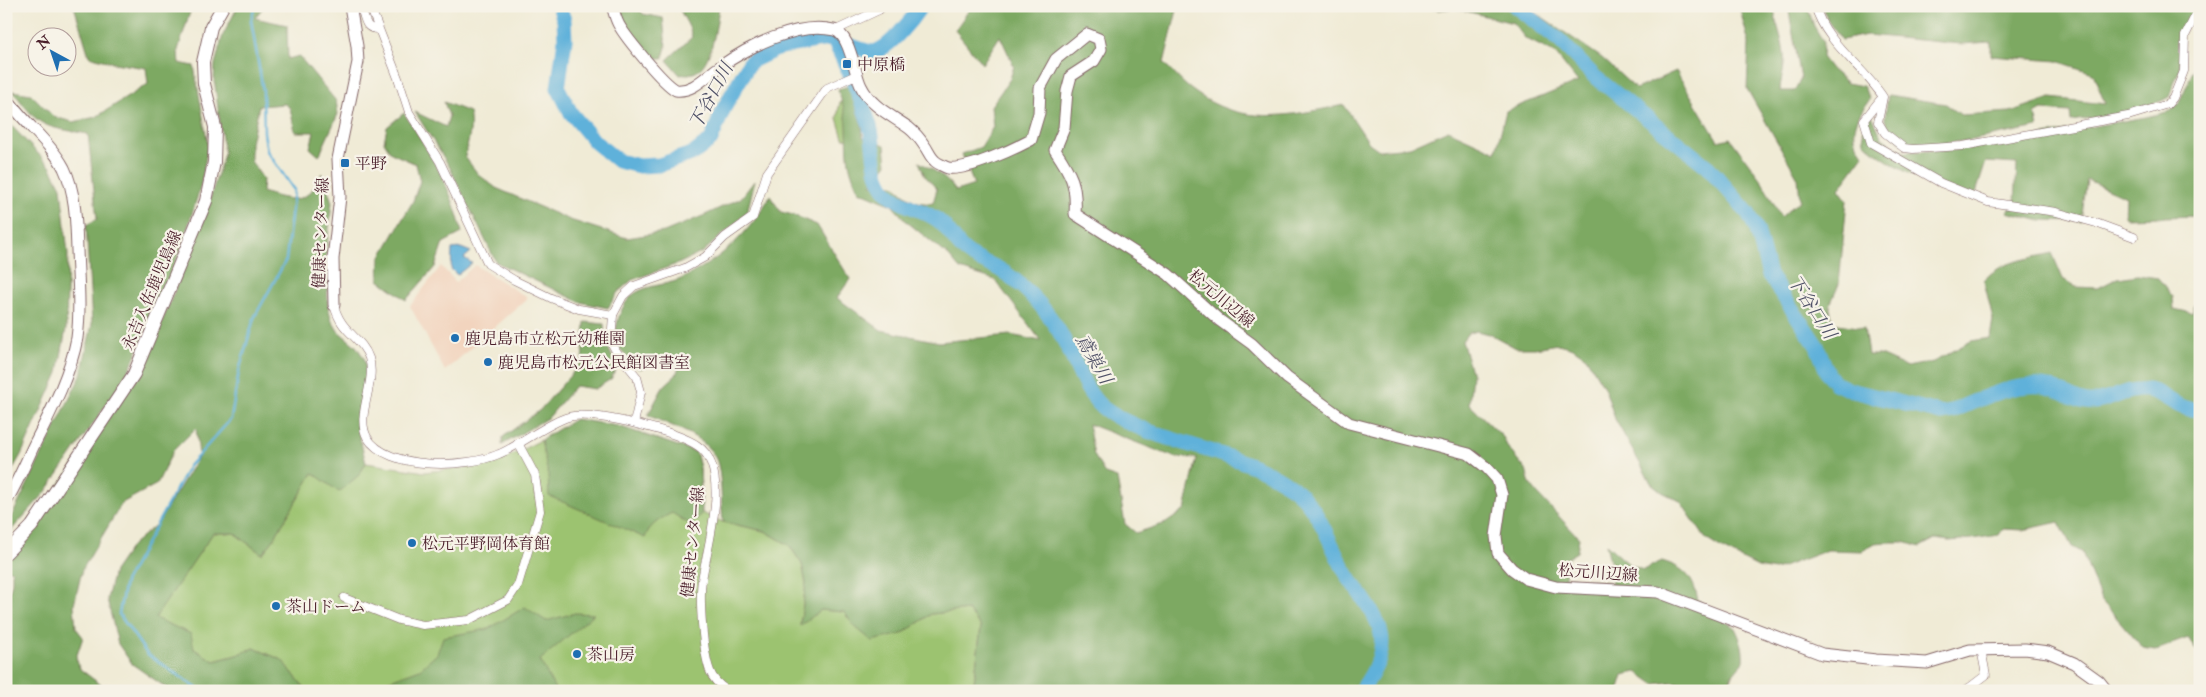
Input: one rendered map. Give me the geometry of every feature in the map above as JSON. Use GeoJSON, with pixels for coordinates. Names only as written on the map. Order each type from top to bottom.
{"type":"FeatureCollection","features":[{"type":"Feature","properties":{"kind":"main road","name":"永吉入佐鹿児島線"},"geometry":{"type":"LineString","coordinates":[[6,553],[32,526],[134,374],[206,200],[214,162],[215,126],[204,84],[203,62],[211,28],[223,6]]}},
{"type":"Feature","properties":{"kind":"main road","name":"健康センター線"},"geometry":{"type":"LineString","coordinates":[[334,305],[333,259],[340,197],[338,159],[358,62],[350,6]]}},
{"type":"Feature","properties":{"kind":"main road"},"geometry":{"type":"LineString","coordinates":[[612,6],[617,22],[623,32],[662,79],[676,90],[694,86],[747,50],[796,29],[812,27],[839,32]]}},
{"type":"Feature","properties":{"kind":"main road","name":"松元川辺線"},"geometry":{"type":"LineString","coordinates":[[839,32],[851,52],[855,75],[874,105],[910,129],[934,160],[949,168],[986,160],[1031,140],[1039,114],[1040,88],[1056,59],[1086,34],[1099,39],[1101,49],[1094,61],[1071,76],[1066,98],[1064,128],[1055,150],[1069,172],[1076,193],[1076,214],[1168,274],[1219,320],[1252,344],[1287,378],[1349,423],[1470,454],[1497,479],[1502,495],[1496,536],[1498,553],[1512,570],[1526,579],[1556,587],[1658,592],[1822,654],[1876,660],[1927,662],[1970,650],[1981,649],[2025,649],[2048,652],[2074,663],[2099,681],[2107,691]]}},
{"type":"Feature","properties":{"kind":"main road"},"geometry":{"type":"LineString","coordinates":[[6,97],[64,167],[72,187],[76,220],[78,302],[76,338],[66,375],[56,401],[6,502]]}},
{"type":"Feature","properties":{"kind":"street"},"geometry":{"type":"LineString","coordinates":[[350,6],[362,11],[368,26],[378,29]]}},
{"type":"Feature","properties":{"kind":"street"},"geometry":{"type":"LineString","coordinates":[[370,6],[409,112],[440,162],[488,264],[514,280],[572,307],[613,315]]}},
{"type":"Feature","properties":{"kind":"street"},"geometry":{"type":"LineString","coordinates":[[839,32],[883,6]]}},
{"type":"Feature","properties":{"kind":"street"},"geometry":{"type":"LineString","coordinates":[[1815,6],[1823,28],[1876,85],[1883,96],[1878,122],[1885,133],[1904,148],[1913,149],[1963,146],[2128,116],[2168,104],[2173,98],[2184,71],[2185,36],[2200,6]]}},
{"type":"Feature","properties":{"kind":"street"},"geometry":{"type":"LineString","coordinates":[[634,423],[641,392],[637,378],[611,342],[613,315],[628,290],[685,268],[705,257],[726,237],[753,217],[767,173],[828,88],[855,75]]}},
{"type":"Feature","properties":{"kind":"street"},"geometry":{"type":"LineString","coordinates":[[1883,96],[1864,120],[1871,143],[1941,183],[1988,202],[2056,212],[2096,223],[2134,237]]}},
{"type":"Feature","properties":{"kind":"street","name":"健康センター線"},"geometry":{"type":"LineString","coordinates":[[334,305],[343,328],[363,346],[369,358],[372,370],[364,427],[367,437],[383,453],[404,460],[430,463],[459,463],[499,454],[572,416],[634,423],[659,430],[698,446],[710,458],[716,494],[710,548],[702,581],[705,642],[710,671],[719,684],[728,691]]}},
{"type":"Feature","properties":{"kind":"street"},"geometry":{"type":"LineString","coordinates":[[344,598],[399,620],[423,625],[469,620],[508,600],[518,585],[540,511],[535,475],[518,443]]}},
{"type":"Feature","properties":{"kind":"street"},"geometry":{"type":"LineString","coordinates":[[1966,691],[1986,675],[1981,649]]}},
{"type":"Feature","properties":{"kind":"shaded area","name":"鹿児島市立松元幼稚園"},"geometry":{"type":"Polygon","coordinates":[[[475,265],[528,298],[445,371],[410,306],[441,266],[456,282],[475,265]]]}},
{"type":"Feature","properties":{"kind":"green space"},"geometry":{"type":"Polygon","coordinates":[[[74,6],[192,6],[178,50],[179,63],[194,66],[208,145],[201,185],[181,249],[127,375],[45,493],[6,536],[6,521],[12,516],[81,375],[92,324],[86,225],[97,219],[88,134],[44,124],[30,113],[13,91],[31,94],[54,117],[73,122],[96,117],[148,84],[146,68],[114,63],[89,56],[74,6]]]}},
{"type":"Feature","properties":{"kind":"green space"},"geometry":{"type":"Polygon","coordinates":[[[238,6],[264,6],[255,18],[287,25],[288,59],[299,56],[336,101],[338,114],[319,156],[310,148],[314,132],[295,132],[290,108],[285,104],[259,106],[251,143],[251,161],[263,179],[262,192],[282,198],[298,199],[305,196],[311,192],[322,173],[332,202],[326,255],[328,305],[331,319],[338,331],[356,346],[364,358],[367,372],[357,427],[366,463],[359,475],[339,492],[313,473],[272,542],[262,554],[234,533],[213,533],[155,618],[191,634],[194,649],[214,661],[254,648],[282,660],[307,691],[171,691],[132,664],[118,644],[107,599],[114,571],[132,545],[158,523],[199,456],[196,428],[173,451],[157,484],[122,503],[82,570],[74,605],[76,628],[83,637],[76,658],[80,669],[109,691],[6,691],[6,602],[12,583],[12,571],[6,569],[6,558],[142,371],[204,218],[224,154],[214,78],[215,64],[223,35],[238,6]]]}},
{"type":"Feature","properties":{"kind":"green space"},"geometry":{"type":"Polygon","coordinates":[[[618,6],[637,6],[643,14],[663,18],[666,47],[663,58],[654,58],[627,26],[618,6]]]}},
{"type":"Feature","properties":{"kind":"green space"},"geometry":{"type":"Polygon","coordinates":[[[679,6],[723,6],[719,8],[713,43],[702,67],[696,72],[680,75],[667,60],[692,37],[679,6]]]}},
{"type":"Feature","properties":{"kind":"green space"},"geometry":{"type":"Polygon","coordinates":[[[975,6],[1178,6],[1164,63],[1188,87],[1210,102],[1229,110],[1265,115],[1284,115],[1344,105],[1369,143],[1379,150],[1410,147],[1448,130],[1496,152],[1506,111],[1578,82],[1556,54],[1525,38],[1513,23],[1454,8],[1439,10],[1420,6],[1526,6],[1602,58],[1636,89],[1676,71],[1718,141],[1730,138],[1761,180],[1781,217],[1800,200],[1798,178],[1747,89],[1749,43],[1739,6],[1774,6],[1784,57],[1780,91],[1794,91],[1801,79],[1788,6],[1807,6],[1814,26],[1823,41],[1822,57],[1831,69],[1847,83],[1863,86],[1870,99],[1857,120],[1855,127],[1856,140],[1864,155],[1839,189],[1847,200],[1839,284],[1830,305],[1832,323],[1864,328],[1868,355],[1880,355],[1907,367],[1933,362],[1971,341],[1990,338],[1993,319],[1984,281],[1990,274],[2006,265],[2052,253],[2063,279],[2076,287],[2098,288],[2118,278],[2138,275],[2158,278],[2173,297],[2174,309],[2192,313],[2195,304],[2200,304],[2200,655],[2188,638],[2155,650],[2143,648],[2101,600],[2082,552],[2072,547],[2059,522],[2023,530],[2003,529],[1999,535],[1972,539],[1949,541],[1935,539],[1920,547],[1904,542],[1887,542],[1875,543],[1862,551],[1828,550],[1775,570],[1758,567],[1706,539],[1680,501],[1662,492],[1651,483],[1615,419],[1605,389],[1586,357],[1573,348],[1558,344],[1535,348],[1516,348],[1492,335],[1477,331],[1468,333],[1462,341],[1472,375],[1469,404],[1503,437],[1508,448],[1526,470],[1530,484],[1579,538],[1577,552],[1567,558],[1565,577],[1612,583],[1611,565],[1606,544],[1630,565],[1643,570],[1662,561],[1682,570],[1694,585],[1698,600],[1735,628],[1740,641],[1743,662],[1732,675],[1726,690],[1672,682],[1654,684],[1637,672],[1623,675],[1618,691],[973,691],[981,627],[968,610],[931,614],[902,634],[872,641],[854,626],[844,612],[821,610],[800,626],[806,583],[802,564],[789,545],[765,531],[723,522],[718,465],[711,450],[704,443],[686,432],[648,415],[663,387],[676,375],[680,364],[675,356],[639,369],[621,350],[618,344],[616,336],[618,318],[626,302],[637,292],[648,287],[679,280],[723,253],[744,233],[770,196],[781,212],[817,225],[850,279],[837,298],[881,330],[939,342],[1010,335],[1041,341],[995,280],[960,269],[949,256],[907,222],[892,205],[859,191],[850,166],[847,122],[838,89],[849,86],[862,125],[863,137],[885,145],[887,164],[871,184],[894,185],[916,201],[933,203],[937,189],[925,176],[919,162],[939,174],[956,191],[974,185],[962,154],[981,147],[993,127],[991,106],[1010,79],[1014,66],[1000,36],[982,64],[955,30],[969,10],[975,6]],[[1088,424],[1094,455],[1105,474],[1117,478],[1125,524],[1136,533],[1166,523],[1185,510],[1197,458],[1174,457],[1088,424]]]}},
{"type":"Feature","properties":{"kind":"green space"},"geometry":{"type":"Polygon","coordinates":[[[1822,6],[2196,6],[2179,35],[2180,68],[2169,97],[2161,101],[2125,113],[2071,121],[2070,112],[2042,110],[2035,114],[2038,127],[1972,140],[1913,147],[1902,143],[1888,130],[1885,119],[1888,95],[1946,104],[1961,115],[2010,112],[2051,98],[2105,104],[2093,73],[2057,61],[1991,56],[1991,42],[1961,44],[1867,35],[1842,40],[1829,23],[1822,6]]]}},
{"type":"Feature","properties":{"kind":"green space"},"geometry":{"type":"Polygon","coordinates":[[[2200,55],[2200,216],[2125,218],[2126,197],[2087,180],[2081,221],[2037,220],[2007,212],[2015,203],[2017,164],[1986,162],[1974,199],[1930,183],[1902,169],[1888,161],[1864,142],[1863,129],[1871,113],[1882,138],[1904,152],[1959,150],[2171,111],[2179,103],[2200,55]]]}},
{"type":"Feature","properties":{"kind":"green space"},"geometry":{"type":"Polygon","coordinates":[[[845,101],[852,139],[843,138],[837,118],[840,102],[845,101]]]}},
{"type":"Feature","properties":{"kind":"green space"},"geometry":{"type":"Polygon","coordinates":[[[444,102],[469,112],[470,129],[465,157],[478,174],[496,188],[570,220],[627,238],[664,232],[741,198],[755,180],[747,213],[703,252],[680,263],[632,280],[618,292],[608,308],[580,302],[496,262],[449,166],[415,112],[446,127],[449,116],[444,102]]]}},
{"type":"Feature","properties":{"kind":"green space"},"geometry":{"type":"Polygon","coordinates":[[[404,113],[439,170],[453,201],[462,233],[443,243],[435,267],[406,300],[379,280],[380,258],[413,201],[420,181],[416,164],[391,153],[384,142],[387,127],[404,113]]]}},
{"type":"Feature","properties":{"kind":"green space"},"geometry":{"type":"Polygon","coordinates":[[[6,120],[50,166],[61,187],[68,254],[66,329],[58,373],[21,455],[6,481],[6,120]]]}},
{"type":"Feature","properties":{"kind":"green space"},"geometry":{"type":"Polygon","coordinates":[[[585,322],[604,324],[605,341],[617,367],[611,379],[595,389],[575,386],[549,417],[502,445],[503,437],[540,410],[582,362],[585,322]]]}},
{"type":"Feature","properties":{"kind":"green space"},"geometry":{"type":"Polygon","coordinates":[[[575,419],[618,426],[696,452],[700,468],[702,513],[691,525],[672,513],[652,526],[645,538],[549,496],[548,474],[541,440],[575,419]]]}},
{"type":"Feature","properties":{"kind":"green space"},"geometry":{"type":"Polygon","coordinates":[[[618,426],[696,452],[700,468],[702,513],[723,522],[765,531],[789,545],[802,564],[806,584],[800,625],[821,610],[844,612],[854,626],[902,634],[931,614],[968,610],[981,627],[973,691],[534,691],[370,687],[360,691],[307,691],[282,660],[254,648],[214,661],[194,649],[154,618],[213,533],[234,533],[262,554],[272,542],[313,473],[359,475],[366,463],[425,472],[494,464],[551,433],[618,426]]]}},
{"type":"Feature","properties":{"kind":"green space"},"geometry":{"type":"Polygon","coordinates":[[[525,607],[546,621],[575,613],[594,614],[540,660],[556,691],[360,691],[420,669],[437,654],[443,637],[488,629],[525,607]]]}},
{"type":"Feature","properties":{"kind":"water"},"geometry":{"type":"Polygon","coordinates":[[[461,248],[471,252],[464,258],[472,263],[457,275],[451,269],[452,249],[461,248]]]}},
{"type":"Feature","properties":{"kind":"waterway"},"geometry":{"type":"LineString","coordinates":[[201,691],[147,654],[119,614],[125,582],[189,466],[231,419],[239,371],[254,318],[286,260],[294,190],[267,151],[264,133],[263,91],[251,20],[255,6]]}},
{"type":"Feature","properties":{"kind":"waterway","name":"鳶巣川"},"geometry":{"type":"LineString","coordinates":[[559,6],[564,20],[565,40],[558,88],[571,113],[595,142],[618,161],[639,166],[659,165],[694,153],[711,140],[724,108],[750,62],[781,47],[828,39],[834,41],[854,83],[870,126],[878,177],[887,192],[899,201],[939,221],[966,252],[1003,271],[1034,298],[1055,325],[1086,387],[1102,407],[1117,417],[1143,429],[1227,456],[1269,473],[1287,484],[1311,506],[1345,571],[1371,610],[1381,634],[1382,646],[1379,659],[1361,691]]}},
{"type":"Feature","properties":{"kind":"waterway","name":"下谷口川"},"geometry":{"type":"LineString","coordinates":[[852,46],[872,52],[878,51],[899,34],[921,6]]}},
{"type":"Feature","properties":{"kind":"waterway","name":"下谷口川"},"geometry":{"type":"LineString","coordinates":[[1515,6],[1559,40],[1594,76],[1708,167],[1748,213],[1757,230],[1769,275],[1817,346],[1828,374],[1835,383],[1850,390],[1941,413],[1952,411],[1999,392],[2036,386],[2053,388],[2077,400],[2087,402],[2102,401],[2132,391],[2147,390],[2160,394],[2185,408],[2200,409]]}},
{"type":"Feature","properties":{"kind":"place","name":"中原橋"},"geometry":{"type":"Point","coordinates":[847,64]}},
{"type":"Feature","properties":{"kind":"place","name":"平野"},"geometry":{"type":"Point","coordinates":[345,163]}},
{"type":"Feature","properties":{"kind":"place","name":"鹿児島市立松元幼稚園"},"geometry":{"type":"Point","coordinates":[455,338]}},
{"type":"Feature","properties":{"kind":"place","name":"鹿児島市松元公民館図書室"},"geometry":{"type":"Point","coordinates":[488,362]}},
{"type":"Feature","properties":{"kind":"place","name":"松元平野岡体育館"},"geometry":{"type":"Point","coordinates":[412,543]}},
{"type":"Feature","properties":{"kind":"place","name":"茶山ドーム"},"geometry":{"type":"Point","coordinates":[276,606]}},
{"type":"Feature","properties":{"kind":"place","name":"茶山房"},"geometry":{"type":"Point","coordinates":[577,654]}}]}
